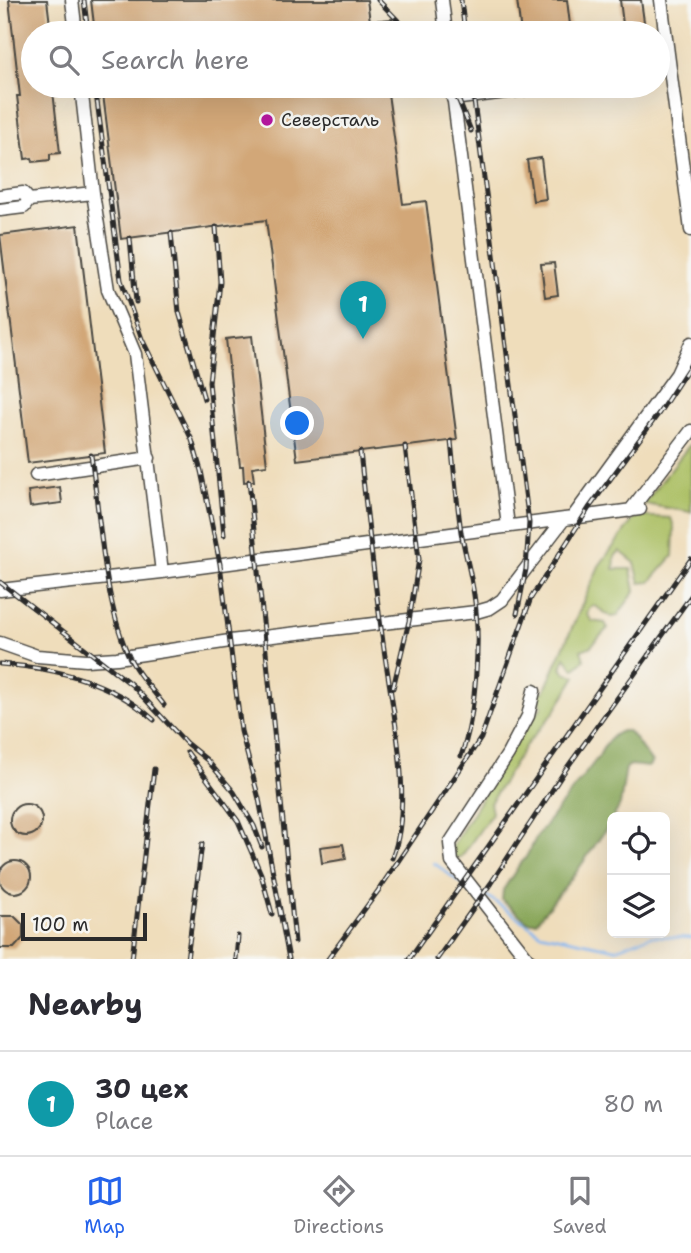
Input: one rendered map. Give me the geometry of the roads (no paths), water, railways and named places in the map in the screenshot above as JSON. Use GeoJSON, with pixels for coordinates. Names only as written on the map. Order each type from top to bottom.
{"type":"FeatureCollection","features":[{"type":"Feature","properties":{"kind":"lane"},"geometry":{"type":"LineString","coordinates":[[72,0],[75,21]]}},
{"type":"Feature","properties":{"kind":"lane"},"geometry":{"type":"LineString","coordinates":[[442,0],[445,21]]}},
{"type":"Feature","properties":{"kind":"lane"},"geometry":{"type":"LineString","coordinates":[[661,0],[662,21]]}},
{"type":"Feature","properties":{"kind":"lane"},"geometry":{"type":"LineString","coordinates":[[82,98],[108,290],[135,354],[162,572]]}},
{"type":"Feature","properties":{"kind":"lane"},"geometry":{"type":"LineString","coordinates":[[454,98],[509,526]]}},
{"type":"Feature","properties":{"kind":"lane"},"geometry":{"type":"LineString","coordinates":[[669,98],[691,230]]}},
{"type":"Feature","properties":{"kind":"lane"},"geometry":{"type":"LineString","coordinates":[[0,196],[23,193],[29,200]]}},
{"type":"Feature","properties":{"kind":"lane"},"geometry":{"type":"LineString","coordinates":[[0,210],[24,207],[29,200],[93,193]]}},
{"type":"Feature","properties":{"kind":"lane"},"geometry":{"type":"LineString","coordinates":[[0,643],[37,656],[86,660],[117,659],[230,641],[476,612],[490,608],[502,600],[568,518],[677,374],[691,343]]}},
{"type":"Feature","properties":{"kind":"lane"},"geometry":{"type":"LineString","coordinates":[[0,590],[162,572],[635,510],[691,431]]}},
{"type":"Feature","properties":{"kind":"lane"},"geometry":{"type":"LineString","coordinates":[[36,475],[149,458]]}},
{"type":"Feature","properties":{"kind":"lane"},"geometry":{"type":"LineString","coordinates":[[528,959],[452,862],[450,843],[508,754],[528,716],[534,691]]}},
{"type":"Feature","properties":{"kind":"waterway"},"geometry":{"type":"LineString","coordinates":[[434,863],[462,884]]}},
{"type":"Feature","properties":{"kind":"waterway"},"geometry":{"type":"LineString","coordinates":[[484,894],[540,933],[615,949],[651,936],[691,938]]}},
{"type":"Feature","properties":{"kind":"railway"},"geometry":{"type":"LineString","coordinates":[[84,0],[87,21]]}},
{"type":"Feature","properties":{"kind":"railway"},"geometry":{"type":"LineString","coordinates":[[378,0],[398,21]]}},
{"type":"Feature","properties":{"kind":"railway"},"geometry":{"type":"LineString","coordinates":[[461,0],[464,21]]}},
{"type":"Feature","properties":{"kind":"railway"},"geometry":{"type":"LineString","coordinates":[[97,98],[121,280],[142,339],[192,440],[201,471],[220,564],[241,731],[259,799],[281,915]]}},
{"type":"Feature","properties":{"kind":"railway"},"geometry":{"type":"LineString","coordinates":[[457,98],[471,131]]}},
{"type":"Feature","properties":{"kind":"railway"},"geometry":{"type":"LineString","coordinates":[[474,98],[529,523],[526,569],[517,614]]}},
{"type":"Feature","properties":{"kind":"railway"},"geometry":{"type":"LineString","coordinates":[[216,227],[220,282],[209,382],[224,535]]}},
{"type":"Feature","properties":{"kind":"railway"},"geometry":{"type":"LineString","coordinates":[[171,233],[179,312],[204,399]]}},
{"type":"Feature","properties":{"kind":"railway"},"geometry":{"type":"LineString","coordinates":[[130,238],[136,302]]}},
{"type":"Feature","properties":{"kind":"railway"},"geometry":{"type":"LineString","coordinates":[[328,959],[378,891],[481,738],[531,598],[589,508],[659,413],[691,364]]}},
{"type":"Feature","properties":{"kind":"railway"},"geometry":{"type":"LineString","coordinates":[[451,441],[461,532],[473,587],[477,632],[474,699],[461,756]]}},
{"type":"Feature","properties":{"kind":"railway"},"geometry":{"type":"LineString","coordinates":[[393,688],[409,621],[419,559],[405,446]]}},
{"type":"Feature","properties":{"kind":"railway"},"geometry":{"type":"LineString","coordinates":[[360,452],[399,751],[401,808],[399,834],[392,858]]}},
{"type":"Feature","properties":{"kind":"railway"},"geometry":{"type":"LineString","coordinates":[[91,455],[107,581],[119,630],[134,666],[164,705]]}},
{"type":"Feature","properties":{"kind":"railway"},"geometry":{"type":"LineString","coordinates":[[249,481],[295,942]]}},
{"type":"Feature","properties":{"kind":"railway"},"geometry":{"type":"LineString","coordinates":[[409,959],[691,559]]}},
{"type":"Feature","properties":{"kind":"railway"},"geometry":{"type":"LineString","coordinates":[[0,582],[132,685],[186,743],[207,760],[234,792],[254,826],[262,847]]}},
{"type":"Feature","properties":{"kind":"railway"},"geometry":{"type":"LineString","coordinates":[[437,959],[566,769],[691,596]]}},
{"type":"Feature","properties":{"kind":"railway"},"geometry":{"type":"LineString","coordinates":[[0,664],[42,669],[82,679],[120,695],[154,720]]}},
{"type":"Feature","properties":{"kind":"railway"},"geometry":{"type":"LineString","coordinates":[[187,752],[238,821],[261,874],[272,914]]}},
{"type":"Feature","properties":{"kind":"railway"},"geometry":{"type":"LineString","coordinates":[[132,959],[154,769]]}},
{"type":"Feature","properties":{"kind":"railway"},"geometry":{"type":"LineString","coordinates":[[187,959],[202,844]]}},
{"type":"Feature","properties":{"kind":"railway"},"geometry":{"type":"LineString","coordinates":[[279,907],[289,959]]}},
{"type":"Feature","properties":{"kind":"railway"},"geometry":{"type":"LineString","coordinates":[[236,959],[238,936]]}},
{"type":"Feature","properties":{"kind":"place","name":"Северсталь"},"geometry":{"type":"Point","coordinates":[267,120]}},
{"type":"Feature","properties":{"kind":"place","name":"30 цех"},"geometry":{"type":"Point","coordinates":[363,339]}}]}
